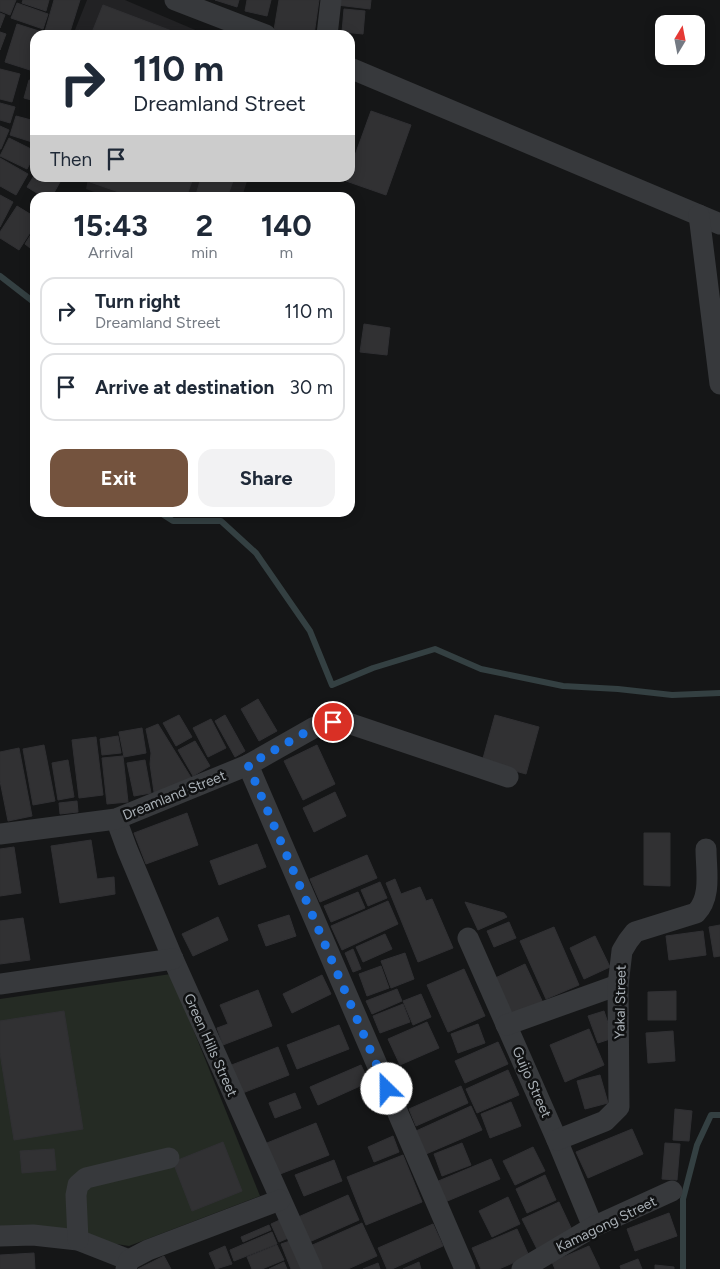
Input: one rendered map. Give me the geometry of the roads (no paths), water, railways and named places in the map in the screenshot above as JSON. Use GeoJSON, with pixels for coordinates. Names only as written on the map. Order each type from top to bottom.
{"type":"FeatureCollection","features":[{"type":"Feature","properties":{"kind":"street"},"geometry":{"type":"LineString","coordinates":[[175,0],[253,30]]}},
{"type":"Feature","properties":{"kind":"street"},"geometry":{"type":"LineString","coordinates":[[328,30],[331,0]]}},
{"type":"Feature","properties":{"kind":"street"},"geometry":{"type":"LineString","coordinates":[[355,70],[720,224]]}},
{"type":"Feature","properties":{"kind":"street"},"geometry":{"type":"LineString","coordinates":[[700,216],[720,384]]}},
{"type":"Feature","properties":{"kind":"street","name":"Dreamland Street"},"geometry":{"type":"LineString","coordinates":[[0,834],[116,819],[248,765],[315,727],[333,722],[348,723],[508,777]]}},
{"type":"Feature","properties":{"kind":"street"},"geometry":{"type":"LineString","coordinates":[[248,765],[465,1269]]}},
{"type":"Feature","properties":{"kind":"street","name":"Green Hills Street"},"geometry":{"type":"LineString","coordinates":[[116,819],[173,959],[312,1269]]}},
{"type":"Feature","properties":{"kind":"street","name":"Yakal Street"},"geometry":{"type":"LineString","coordinates":[[557,1140],[605,1121],[619,1107],[618,985],[622,952],[635,932],[696,913],[703,906],[706,894],[706,849]]}},
{"type":"Feature","properties":{"kind":"street","name":"Guijo Street"},"geometry":{"type":"LineString","coordinates":[[468,938],[593,1227]]}},
{"type":"Feature","properties":{"kind":"street"},"geometry":{"type":"LineString","coordinates":[[0,984],[173,959]]}},
{"type":"Feature","properties":{"kind":"street"},"geometry":{"type":"LineString","coordinates":[[506,1025],[618,985]]}},
{"type":"Feature","properties":{"kind":"street"},"geometry":{"type":"LineString","coordinates":[[78,1240],[76,1195],[78,1185],[86,1178],[169,1158]]}},
{"type":"Feature","properties":{"kind":"street","name":"Kamagong Street"},"geometry":{"type":"LineString","coordinates":[[531,1263],[593,1227],[672,1192]]}},
{"type":"Feature","properties":{"kind":"street"},"geometry":{"type":"LineString","coordinates":[[0,1236],[33,1235],[78,1240],[128,1265],[148,1250],[280,1200]]}},
{"type":"Feature","properties":{"kind":"waterway"},"geometry":{"type":"LineString","coordinates":[[0,276],[30,299]]}},
{"type":"Feature","properties":{"kind":"waterway"},"geometry":{"type":"LineString","coordinates":[[167,517],[173,521],[221,521],[256,553],[310,631],[332,685],[373,668],[435,649],[481,669],[563,686],[618,689],[672,695],[720,693]]}},
{"type":"Feature","properties":{"kind":"waterway"},"geometry":{"type":"LineString","coordinates":[[683,1269],[683,1199],[697,1145],[711,1115],[720,1115]]}}]}
